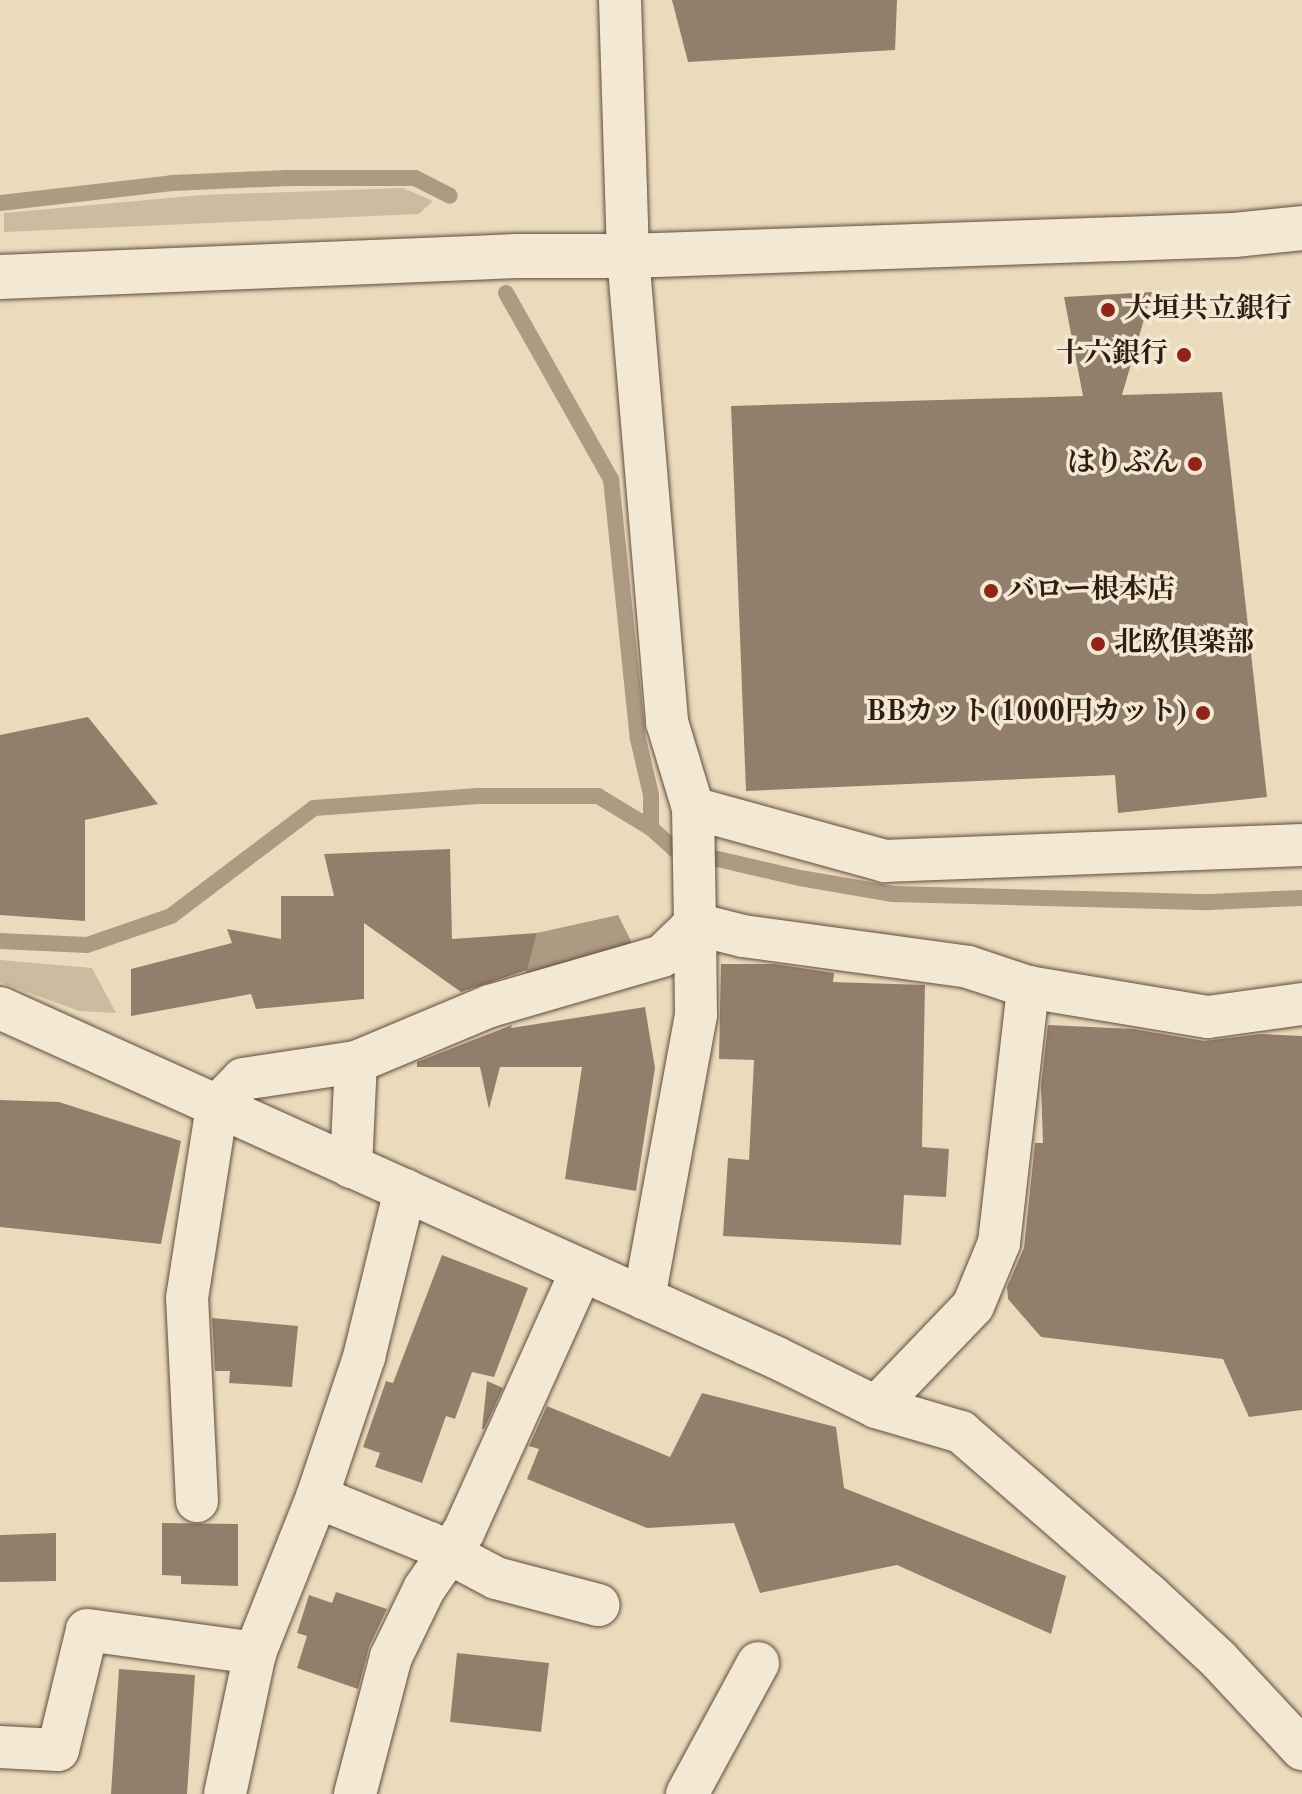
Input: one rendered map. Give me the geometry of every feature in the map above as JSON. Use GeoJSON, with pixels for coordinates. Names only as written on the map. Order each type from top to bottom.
{"type":"FeatureCollection","features":[{"type":"Feature","properties":{"kind":"street"},"geometry":{"type":"LineString","coordinates":[[620,0],[628,256],[667,722],[693,808],[696,1015],[644,1298]]}},
{"type":"Feature","properties":{"kind":"street"},"geometry":{"type":"LineString","coordinates":[[0,277],[518,256],[628,256],[1234,235],[1302,228]]}},
{"type":"Feature","properties":{"kind":"street"},"geometry":{"type":"LineString","coordinates":[[693,808],[885,861],[1302,845]]}},
{"type":"Feature","properties":{"kind":"street"},"geometry":{"type":"LineString","coordinates":[[695,924],[743,936],[968,967],[1028,987],[1208,1017],[1302,1004]]}},
{"type":"Feature","properties":{"kind":"street"},"geometry":{"type":"LineString","coordinates":[[197,1501],[187,1298],[217,1106],[243,1079],[356,1062],[490,1006],[662,956],[695,924]]}},
{"type":"Feature","properties":{"kind":"street"},"geometry":{"type":"LineString","coordinates":[[876,1407],[973,1306],[999,1243],[1028,987]]}},
{"type":"Feature","properties":{"kind":"street"},"geometry":{"type":"LineString","coordinates":[[0,1008],[644,1298],[876,1407],[961,1432],[1147,1593],[1219,1660],[1302,1749]]}},
{"type":"Feature","properties":{"kind":"street"},"geometry":{"type":"LineString","coordinates":[[351,1167],[356,1062]]}},
{"type":"Feature","properties":{"kind":"street"},"geometry":{"type":"LineString","coordinates":[[225,1794],[255,1653],[317,1497],[364,1357],[405,1190]]}},
{"type":"Feature","properties":{"kind":"street"},"geometry":{"type":"LineString","coordinates":[[355,1794],[391,1657],[424,1589],[464,1531],[582,1270]]}},
{"type":"Feature","properties":{"kind":"street"},"geometry":{"type":"LineString","coordinates":[[317,1497],[448,1553],[496,1578],[598,1605]]}},
{"type":"Feature","properties":{"kind":"street"},"geometry":{"type":"LineString","coordinates":[[0,1747],[58,1750],[87,1630],[255,1653]]}},
{"type":"Feature","properties":{"kind":"street"},"geometry":{"type":"LineString","coordinates":[[687,1794],[758,1663]]}},
{"type":"Feature","properties":{"kind":"shaded area"},"geometry":{"type":"Polygon","coordinates":[[[403,188],[433,201],[419,214],[4,232],[4,213],[202,195],[403,188]]]}},
{"type":"Feature","properties":{"kind":"shaded area"},"geometry":{"type":"Polygon","coordinates":[[[618,915],[633,945],[524,979],[537,933],[618,915]]]}},
{"type":"Feature","properties":{"kind":"shaded area"},"geometry":{"type":"Polygon","coordinates":[[[0,960],[92,968],[116,1013],[79,1011],[0,982],[0,960]]]}},
{"type":"Feature","properties":{"kind":"building"},"geometry":{"type":"Polygon","coordinates":[[[672,0],[897,0],[895,50],[688,62],[672,0]]]}},
{"type":"Feature","properties":{"kind":"building","name":"バロー根本店"},"geometry":{"type":"Polygon","coordinates":[[[1152,292],[1122,395],[1222,392],[1267,797],[1118,813],[1115,775],[746,791],[731,406],[1083,396],[1064,297],[1152,292]]]}},
{"type":"Feature","properties":{"kind":"building"},"geometry":{"type":"Polygon","coordinates":[[[88,717],[158,804],[85,820],[85,921],[0,915],[0,735],[88,717]]]}},
{"type":"Feature","properties":{"kind":"building"},"geometry":{"type":"Polygon","coordinates":[[[450,849],[452,939],[537,933],[527,970],[461,992],[364,923],[364,999],[256,1009],[251,994],[131,1016],[131,969],[232,943],[227,929],[281,939],[281,896],[334,896],[324,854],[450,849]]]}},
{"type":"Feature","properties":{"kind":"building"},"geometry":{"type":"Polygon","coordinates":[[[721,964],[774,964],[834,973],[833,982],[925,985],[922,1147],[949,1149],[946,1197],[904,1195],[901,1245],[723,1236],[728,1158],[749,1160],[754,1060],[719,1059],[721,964]]]}},
{"type":"Feature","properties":{"kind":"building"},"geometry":{"type":"Polygon","coordinates":[[[645,1007],[655,1068],[636,1191],[565,1179],[582,1067],[500,1067],[489,1109],[480,1067],[417,1067],[417,1062],[512,1025],[511,1028],[645,1007]]]}},
{"type":"Feature","properties":{"kind":"building"},"geometry":{"type":"Polygon","coordinates":[[[1048,1025],[1133,1029],[1204,1041],[1261,1034],[1302,1036],[1302,1410],[1249,1417],[1223,1359],[1041,1337],[1008,1299],[1007,1287],[1024,1248],[1035,1143],[1043,1143],[1041,1086],[1048,1025]]]}},
{"type":"Feature","properties":{"kind":"building"},"geometry":{"type":"Polygon","coordinates":[[[0,1100],[59,1102],[181,1141],[161,1244],[0,1227],[0,1100]]]}},
{"type":"Feature","properties":{"kind":"building"},"geometry":{"type":"Polygon","coordinates":[[[442,1255],[528,1288],[494,1377],[472,1372],[455,1419],[446,1416],[422,1483],[375,1467],[380,1453],[363,1447],[386,1381],[393,1383],[442,1255]]]}},
{"type":"Feature","properties":{"kind":"building"},"geometry":{"type":"Polygon","coordinates":[[[212,1318],[298,1326],[292,1387],[229,1383],[230,1371],[215,1371],[212,1318]]]}},
{"type":"Feature","properties":{"kind":"building"},"geometry":{"type":"Polygon","coordinates":[[[487,1381],[503,1388],[482,1429],[487,1381]]]}},
{"type":"Feature","properties":{"kind":"building"},"geometry":{"type":"Polygon","coordinates":[[[702,1393],[836,1427],[844,1488],[1066,1576],[1051,1634],[897,1565],[760,1593],[734,1523],[647,1528],[527,1479],[539,1449],[529,1446],[547,1406],[670,1457],[702,1393]]]}},
{"type":"Feature","properties":{"kind":"building"},"geometry":{"type":"Polygon","coordinates":[[[162,1523],[238,1524],[238,1586],[181,1584],[181,1576],[162,1575],[162,1523]]]}},
{"type":"Feature","properties":{"kind":"building"},"geometry":{"type":"Polygon","coordinates":[[[56,1533],[56,1581],[0,1582],[0,1535],[56,1533]]]}},
{"type":"Feature","properties":{"kind":"building"},"geometry":{"type":"Polygon","coordinates":[[[336,1592],[387,1609],[369,1647],[358,1689],[297,1668],[307,1636],[297,1633],[309,1595],[332,1603],[336,1592]]]}},
{"type":"Feature","properties":{"kind":"building"},"geometry":{"type":"Polygon","coordinates":[[[457,1653],[549,1663],[541,1732],[450,1722],[457,1653]]]}},
{"type":"Feature","properties":{"kind":"building"},"geometry":{"type":"Polygon","coordinates":[[[119,1669],[195,1675],[187,1794],[111,1794],[119,1669]]]}},
{"type":"Feature","properties":{"kind":"waterway"},"geometry":{"type":"LineString","coordinates":[[0,203],[172,183],[288,178],[415,178],[450,196]]}},
{"type":"Feature","properties":{"kind":"waterway"},"geometry":{"type":"LineString","coordinates":[[506,293],[611,479],[638,739],[651,795],[651,828],[674,849],[800,878],[893,894],[1209,902],[1302,898]]}},
{"type":"Feature","properties":{"kind":"waterway"},"geometry":{"type":"LineString","coordinates":[[0,941],[87,945],[171,916],[314,808],[478,796],[598,796],[651,828]]}},
{"type":"Feature","properties":{"kind":"place","name":"大垣共立銀行"},"geometry":{"type":"Point","coordinates":[1108,310]}},
{"type":"Feature","properties":{"kind":"place","name":"十六銀行"},"geometry":{"type":"Point","coordinates":[1184,355]}},
{"type":"Feature","properties":{"kind":"place","name":"はりぶん"},"geometry":{"type":"Point","coordinates":[1195,464]}},
{"type":"Feature","properties":{"kind":"place","name":"バロー根本店"},"geometry":{"type":"Point","coordinates":[991,591]}},
{"type":"Feature","properties":{"kind":"place","name":"北欧倶楽部"},"geometry":{"type":"Point","coordinates":[1098,644]}},
{"type":"Feature","properties":{"kind":"place","name":"BBカット(1000円カット)"},"geometry":{"type":"Point","coordinates":[1203,713]}}]}
